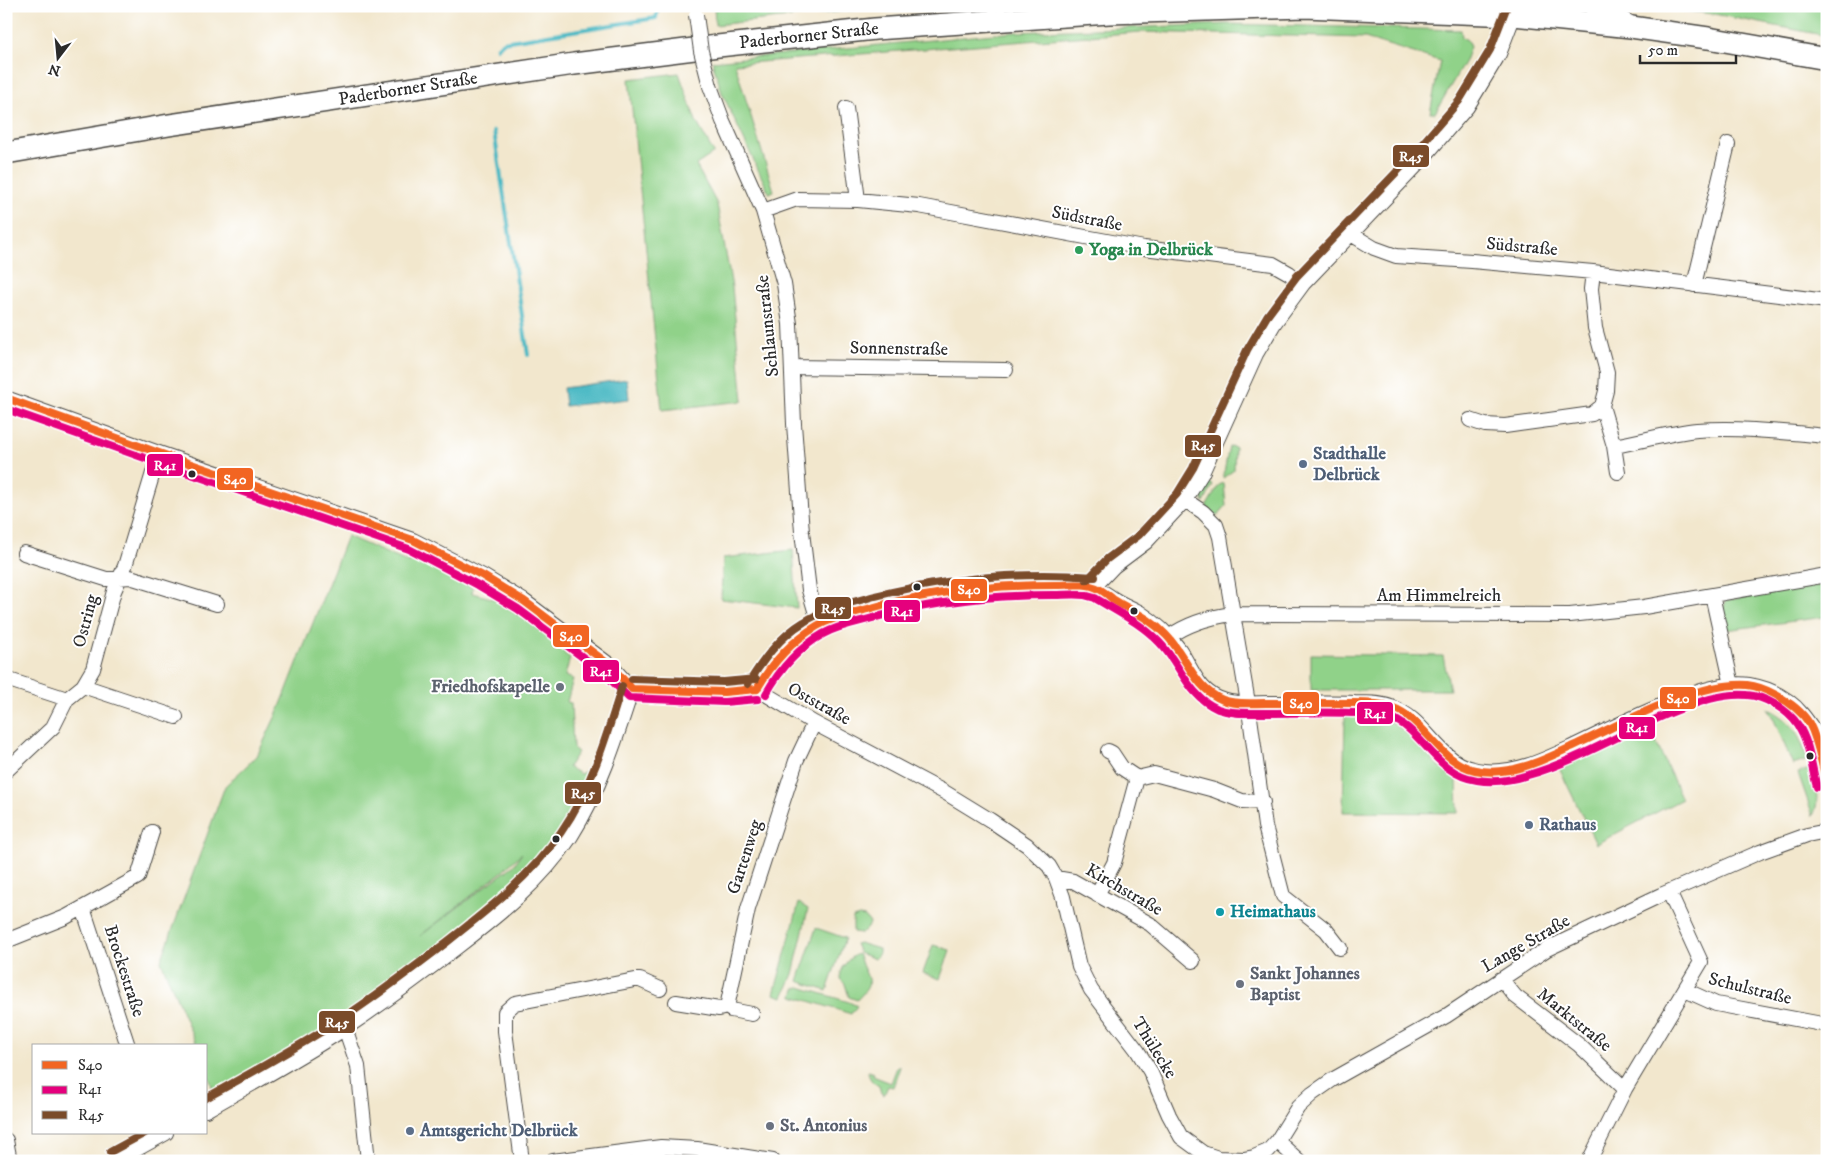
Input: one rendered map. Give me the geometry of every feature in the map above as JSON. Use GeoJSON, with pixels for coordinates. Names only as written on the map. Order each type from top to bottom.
{"type":"FeatureCollection","features":[{"type":"Feature","properties":{"kind":"main road"},"geometry":{"type":"LineString","coordinates":[[1595,6],[1631,27]]}},
{"type":"Feature","properties":{"kind":"main road","name":"Paderborner Straße"},"geometry":{"type":"LineString","coordinates":[[6,153],[169,125],[574,64],[874,29],[1032,17],[1304,7],[1516,11],[1708,38],[1827,59]]}},
{"type":"Feature","properties":{"kind":"street","name":"Schlaunstraße"},"geometry":{"type":"LineString","coordinates":[[696,11],[701,51],[710,86],[722,121],[763,211],[784,284],[790,324],[796,452],[803,541],[809,590],[820,624]]}},
{"type":"Feature","properties":{"kind":"street"},"geometry":{"type":"LineString","coordinates":[[1094,587],[1114,566],[1146,542],[1185,500],[1202,473],[1258,350],[1275,322],[1303,284],[1416,166],[1467,107],[1499,54],[1516,11]]}},
{"type":"Feature","properties":{"kind":"street"},"geometry":{"type":"LineString","coordinates":[[846,108],[858,200]]}},
{"type":"Feature","properties":{"kind":"street"},"geometry":{"type":"LineString","coordinates":[[1694,285],[1728,144]]}},
{"type":"Feature","properties":{"kind":"street","name":"Südstraße"},"geometry":{"type":"LineString","coordinates":[[763,211],[797,199],[858,200],[919,206],[1144,248],[1273,264],[1290,273],[1303,284]]}},
{"type":"Feature","properties":{"kind":"street","name":"Südstraße"},"geometry":{"type":"LineString","coordinates":[[1352,234],[1374,248],[1396,256],[1593,272],[1827,302]]}},
{"type":"Feature","properties":{"kind":"street"},"geometry":{"type":"LineString","coordinates":[[1593,272],[1591,289],[1595,328],[1607,372],[1606,391],[1602,406],[1614,446],[1618,472]]}},
{"type":"Feature","properties":{"kind":"street","name":"Sonnenstraße"},"geometry":{"type":"LineString","coordinates":[[792,367],[1006,370]]}},
{"type":"Feature","properties":{"kind":"street"},"geometry":{"type":"LineString","coordinates":[[6,398],[158,453],[413,540],[483,576],[524,602],[611,666],[632,689],[727,692],[757,689],[772,663],[786,647],[820,624],[902,599],[965,589],[1027,584],[1094,587],[1139,612],[1169,637],[1180,650],[1197,682],[1211,695],[1226,701],[1248,703],[1371,703],[1393,707],[1406,714],[1454,761],[1465,767],[1490,772],[1511,770],[1538,763],[1674,701],[1708,689],[1732,684],[1748,685],[1772,692],[1786,700],[1808,721],[1814,733],[1827,784]]}},
{"type":"Feature","properties":{"kind":"street"},"geometry":{"type":"LineString","coordinates":[[1470,420],[1485,425],[1505,426],[1592,414],[1602,406]]}},
{"type":"Feature","properties":{"kind":"street"},"geometry":{"type":"LineString","coordinates":[[1614,446],[1694,430],[1751,429],[1827,436]]}},
{"type":"Feature","properties":{"kind":"street","name":"Ostring"},"geometry":{"type":"LineString","coordinates":[[6,771],[53,726],[67,699],[83,686],[93,669],[118,579],[125,566],[158,453]]}},
{"type":"Feature","properties":{"kind":"street"},"geometry":{"type":"LineString","coordinates":[[1185,500],[1203,512],[1216,525],[1220,537],[1248,703],[1265,826],[1283,896],[1326,930],[1340,948]]}},
{"type":"Feature","properties":{"kind":"street"},"geometry":{"type":"LineString","coordinates":[[24,553],[106,579],[130,577],[217,604]]}},
{"type":"Feature","properties":{"kind":"street","name":"Am Himmelreich"},"geometry":{"type":"LineString","coordinates":[[1169,637],[1215,616],[1232,614],[1570,615],[1644,607],[1827,575]]}},
{"type":"Feature","properties":{"kind":"street"},"geometry":{"type":"LineString","coordinates":[[1712,595],[1732,684]]}},
{"type":"Feature","properties":{"kind":"street"},"geometry":{"type":"LineString","coordinates":[[6,679],[67,699]]}},
{"type":"Feature","properties":{"kind":"street"},"geometry":{"type":"LineString","coordinates":[[83,686],[176,717]]}},
{"type":"Feature","properties":{"kind":"street"},"geometry":{"type":"LineString","coordinates":[[208,1109],[345,1028],[440,960],[519,897],[548,866],[570,837],[590,802],[632,689]]}},
{"type":"Feature","properties":{"kind":"street","name":"Oststraße"},"geometry":{"type":"LineString","coordinates":[[757,689],[814,723],[946,793],[1027,845],[1049,866],[1056,878],[1063,897],[1079,966],[1087,982]]}},
{"type":"Feature","properties":{"kind":"street","name":"Gartenweg"},"geometry":{"type":"LineString","coordinates":[[727,1007],[748,909],[796,761],[814,723]]}},
{"type":"Feature","properties":{"kind":"street"},"geometry":{"type":"LineString","coordinates":[[1814,733],[1827,748]]}},
{"type":"Feature","properties":{"kind":"street"},"geometry":{"type":"LineString","coordinates":[[1108,751],[1112,753],[1122,768],[1137,778],[1154,774],[1214,790],[1242,801],[1263,802]]}},
{"type":"Feature","properties":{"kind":"street"},"geometry":{"type":"LineString","coordinates":[[1097,895],[1114,863],[1137,778]]}},
{"type":"Feature","properties":{"kind":"street","name":"Lange Straße"},"geometry":{"type":"LineString","coordinates":[[1277,1141],[1298,1107],[1318,1089],[1355,1066],[1392,1048],[1446,1016],[1547,949],[1760,852],[1808,835],[1827,831]]}},
{"type":"Feature","properties":{"kind":"street"},"geometry":{"type":"LineString","coordinates":[[6,941],[66,917],[138,877],[152,832]]}},
{"type":"Feature","properties":{"kind":"street","name":"Kirchstraße"},"geometry":{"type":"LineString","coordinates":[[1056,878],[1073,881],[1150,924],[1193,961]]}},
{"type":"Feature","properties":{"kind":"street","name":"Schulstraße"},"geometry":{"type":"LineString","coordinates":[[1669,892],[1701,962],[1685,990],[1716,1004],[1827,1025]]}},
{"type":"Feature","properties":{"kind":"street","name":"Brockestraße"},"geometry":{"type":"LineString","coordinates":[[83,908],[127,1044]]}},
{"type":"Feature","properties":{"kind":"street","name":"Marktstraße"},"geometry":{"type":"LineString","coordinates":[[1501,979],[1515,996],[1579,1045],[1625,1089]]}},
{"type":"Feature","properties":{"kind":"street"},"geometry":{"type":"LineString","coordinates":[[522,1161],[505,1031],[505,1012],[515,1003],[635,980],[640,980],[660,989]]}},
{"type":"Feature","properties":{"kind":"street","name":"Thülecke"},"geometry":{"type":"LineString","coordinates":[[1087,982],[1092,992],[1137,1050],[1150,1071],[1168,1115],[1181,1137],[1203,1153],[1218,1160]]}},
{"type":"Feature","properties":{"kind":"street"},"geometry":{"type":"LineString","coordinates":[[1589,1161],[1625,1089],[1685,990]]}},
{"type":"Feature","properties":{"kind":"street"},"geometry":{"type":"LineString","coordinates":[[676,1002],[719,1009],[727,1007],[731,1010],[752,1014]]}},
{"type":"Feature","properties":{"kind":"street"},"geometry":{"type":"LineString","coordinates":[[345,1028],[358,1066],[368,1161]]}},
{"type":"Feature","properties":{"kind":"street"},"geometry":{"type":"LineString","coordinates":[[115,1161],[164,1134]]}},
{"type":"Feature","properties":{"kind":"street"},"geometry":{"type":"LineString","coordinates":[[6,1140],[10,1161]]}},
{"type":"Feature","properties":{"kind":"street"},"geometry":{"type":"LineString","coordinates":[[1218,1160],[1238,1160],[1254,1157],[1268,1151],[1277,1141],[1299,1161]]}},
{"type":"Feature","properties":{"kind":"street"},"geometry":{"type":"LineString","coordinates":[[553,1161],[661,1147],[697,1149],[773,1161]]}},
{"type":"Feature","properties":{"kind":"green space"},"geometry":{"type":"Polygon","coordinates":[[[714,6],[892,6],[715,25],[714,6]]]}},
{"type":"Feature","properties":{"kind":"green space"},"geometry":{"type":"Polygon","coordinates":[[[1827,6],[1827,36],[1714,14],[1650,7],[1827,6]]]}},
{"type":"Feature","properties":{"kind":"green space"},"geometry":{"type":"Polygon","coordinates":[[[1227,24],[1461,30],[1462,37],[1467,40],[1470,47],[1465,61],[1435,113],[1430,113],[1440,61],[1365,38],[1140,32],[735,64],[774,191],[769,193],[722,93],[712,61],[1015,32],[1227,24]]]}},
{"type":"Feature","properties":{"kind":"green space"},"geometry":{"type":"Polygon","coordinates":[[[679,73],[696,121],[714,153],[696,165],[717,204],[732,287],[743,401],[662,410],[629,79],[679,73]]]}},
{"type":"Feature","properties":{"kind":"green space"},"geometry":{"type":"Polygon","coordinates":[[[1229,446],[1235,447],[1234,470],[1223,478],[1229,446]]]}},
{"type":"Feature","properties":{"kind":"green space"},"geometry":{"type":"Polygon","coordinates":[[[1207,481],[1213,485],[1204,503],[1201,495],[1207,481]]]}},
{"type":"Feature","properties":{"kind":"green space"},"geometry":{"type":"Polygon","coordinates":[[[1224,483],[1226,506],[1217,516],[1206,507],[1219,485],[1224,483]]]}},
{"type":"Feature","properties":{"kind":"green space"},"geometry":{"type":"Polygon","coordinates":[[[347,536],[409,563],[414,553],[473,588],[472,593],[495,599],[565,647],[564,653],[570,658],[565,676],[573,679],[567,702],[571,703],[573,748],[578,752],[568,767],[580,774],[598,765],[581,805],[525,881],[351,1016],[215,1096],[208,1074],[208,1044],[196,1044],[161,961],[225,786],[257,756],[280,707],[347,536]],[[522,853],[503,871],[420,936],[514,865],[522,853]]]}},
{"type":"Feature","properties":{"kind":"green space"},"geometry":{"type":"Polygon","coordinates":[[[793,550],[797,608],[721,599],[723,558],[793,550]]]}},
{"type":"Feature","properties":{"kind":"green space"},"geometry":{"type":"Polygon","coordinates":[[[1827,584],[1827,623],[1825,617],[1726,630],[1722,610],[1727,600],[1827,584]]]}},
{"type":"Feature","properties":{"kind":"green space"},"geometry":{"type":"Polygon","coordinates":[[[1311,654],[1443,656],[1450,690],[1311,690],[1311,654]]]}},
{"type":"Feature","properties":{"kind":"green space"},"geometry":{"type":"Polygon","coordinates":[[[1767,708],[1784,718],[1794,729],[1808,760],[1793,765],[1767,708]]]}},
{"type":"Feature","properties":{"kind":"green space"},"geometry":{"type":"Polygon","coordinates":[[[1345,715],[1370,716],[1394,723],[1415,740],[1436,764],[1457,780],[1458,813],[1343,812],[1345,715]]]}},
{"type":"Feature","properties":{"kind":"green space"},"geometry":{"type":"Polygon","coordinates":[[[1650,729],[1682,799],[1596,844],[1558,766],[1650,729]]]}},
{"type":"Feature","properties":{"kind":"green space"},"geometry":{"type":"Polygon","coordinates":[[[1810,769],[1817,798],[1813,816],[1798,773],[1810,769]]]}},
{"type":"Feature","properties":{"kind":"green space"},"geometry":{"type":"Polygon","coordinates":[[[799,903],[808,909],[793,974],[783,997],[774,994],[799,903]]]}},
{"type":"Feature","properties":{"kind":"green space"},"geometry":{"type":"Polygon","coordinates":[[[865,917],[870,923],[868,928],[861,933],[853,932],[853,918],[865,917]]]}},
{"type":"Feature","properties":{"kind":"green space"},"geometry":{"type":"Polygon","coordinates":[[[816,928],[845,938],[827,991],[798,981],[816,928]]]}},
{"type":"Feature","properties":{"kind":"green space"},"geometry":{"type":"Polygon","coordinates":[[[859,943],[879,949],[875,959],[859,953],[855,944],[859,943]]]}},
{"type":"Feature","properties":{"kind":"green space"},"geometry":{"type":"Polygon","coordinates":[[[933,945],[950,950],[940,979],[923,973],[933,945]]]}},
{"type":"Feature","properties":{"kind":"green space"},"geometry":{"type":"Polygon","coordinates":[[[858,954],[868,979],[868,986],[857,1000],[849,997],[845,984],[840,979],[841,971],[845,964],[858,954]]]}},
{"type":"Feature","properties":{"kind":"green space"},"geometry":{"type":"Polygon","coordinates":[[[800,987],[857,1006],[851,1014],[793,996],[795,989],[800,987]]]}},
{"type":"Feature","properties":{"kind":"green space"},"geometry":{"type":"Polygon","coordinates":[[[897,1067],[900,1067],[893,1087],[888,1086],[884,1095],[881,1093],[879,1086],[871,1080],[868,1071],[874,1073],[873,1076],[891,1083],[897,1067]]]}},
{"type":"Feature","properties":{"kind":"water"},"geometry":{"type":"Polygon","coordinates":[[[627,379],[629,399],[565,406],[563,388],[627,379]]]}},
{"type":"Feature","properties":{"kind":"waterway"},"geometry":{"type":"LineString","coordinates":[[497,48],[503,42],[656,18],[658,6]]}},
{"type":"Feature","properties":{"kind":"waterway"},"geometry":{"type":"LineString","coordinates":[[494,131],[528,355]]}},
{"type":"Feature","properties":{"kind":"transit line","name":"R45"},"geometry":{"type":"LineString","coordinates":[[1087,580],[1107,559],[1139,535],[1177,494],[1193,468],[1247,350],[1267,316],[1296,277],[1409,159],[1459,101],[1490,50],[1507,6]]}},
{"type":"Feature","properties":{"kind":"transit line","name":"S40"},"geometry":{"type":"LineString","coordinates":[[6,398],[159,453],[413,540],[483,576],[524,601],[611,666],[632,689],[724,692],[757,689]]}},
{"type":"Feature","properties":{"kind":"transit line","name":"R41"},"geometry":{"type":"LineString","coordinates":[[6,409],[409,549],[478,585],[518,609],[604,673],[629,698],[724,702],[758,699]]}},
{"type":"Feature","properties":{"kind":"transit line","name":"R45"},"geometry":{"type":"LineString","coordinates":[[748,684],[779,642],[795,628],[812,617],[838,606],[902,590],[957,580],[1039,575],[1095,577]]}},
{"type":"Feature","properties":{"kind":"transit line","name":"S40"},"geometry":{"type":"LineString","coordinates":[[757,689],[775,662],[790,646],[807,632],[840,616],[911,598],[935,594],[1007,586],[1072,584],[1094,587],[1101,590],[1160,629],[1173,643],[1197,680],[1213,695],[1223,700],[1233,703],[1363,703],[1391,707],[1414,721],[1451,758],[1475,770],[1487,772],[1500,771],[1524,766],[1680,697],[1703,690],[1747,685],[1769,691],[1794,707],[1806,718],[1820,753],[1827,783]]}},
{"type":"Feature","properties":{"kind":"transit line","name":"R41"},"geometry":{"type":"LineString","coordinates":[[766,694],[783,668],[797,653],[823,634],[840,627],[892,613],[938,604],[1007,596],[1084,595],[1095,598],[1152,635],[1167,651],[1199,696],[1218,709],[1240,713],[1374,713],[1387,716],[1410,730],[1450,769],[1462,776],[1477,780],[1496,781],[1522,777],[1566,761],[1692,704],[1728,695],[1747,695],[1761,698],[1776,705],[1794,719],[1805,739],[1817,787]]}},
{"type":"Feature","properties":{"kind":"transit line","name":"R45"},"geometry":{"type":"LineString","coordinates":[[632,679],[724,682],[756,679]]}},
{"type":"Feature","properties":{"kind":"transit line","name":"R45"},"geometry":{"type":"LineString","coordinates":[[208,1097],[340,1020],[463,930],[523,877],[561,832],[581,798],[597,761],[622,686]]}},
{"type":"Feature","properties":{"kind":"transit line","name":"R45"},"geometry":{"type":"LineString","coordinates":[[110,1152],[143,1134]]}},
{"type":"Feature","properties":{"kind":"place","name":"Yoga in Delbrück"},"geometry":{"type":"Point","coordinates":[1079,250]}},
{"type":"Feature","properties":{"kind":"place","name":"Stadthalle Delbrück"},"geometry":{"type":"Point","coordinates":[1303,464]}},
{"type":"Feature","properties":{"kind":"place","name":"Friedhofskapelle"},"geometry":{"type":"Point","coordinates":[560,687]}},
{"type":"Feature","properties":{"kind":"place","name":"Rathaus"},"geometry":{"type":"Point","coordinates":[1529,825]}},
{"type":"Feature","properties":{"kind":"place","name":"Heimathaus"},"geometry":{"type":"Point","coordinates":[1220,912]}},
{"type":"Feature","properties":{"kind":"place","name":"Sankt Johannes Baptist"},"geometry":{"type":"Point","coordinates":[1240,984]}},
{"type":"Feature","properties":{"kind":"place","name":"St. Antonius"},"geometry":{"type":"Point","coordinates":[770,1126]}},
{"type":"Feature","properties":{"kind":"place","name":"Amtsgericht Delbrück"},"geometry":{"type":"Point","coordinates":[410,1131]}}]}
